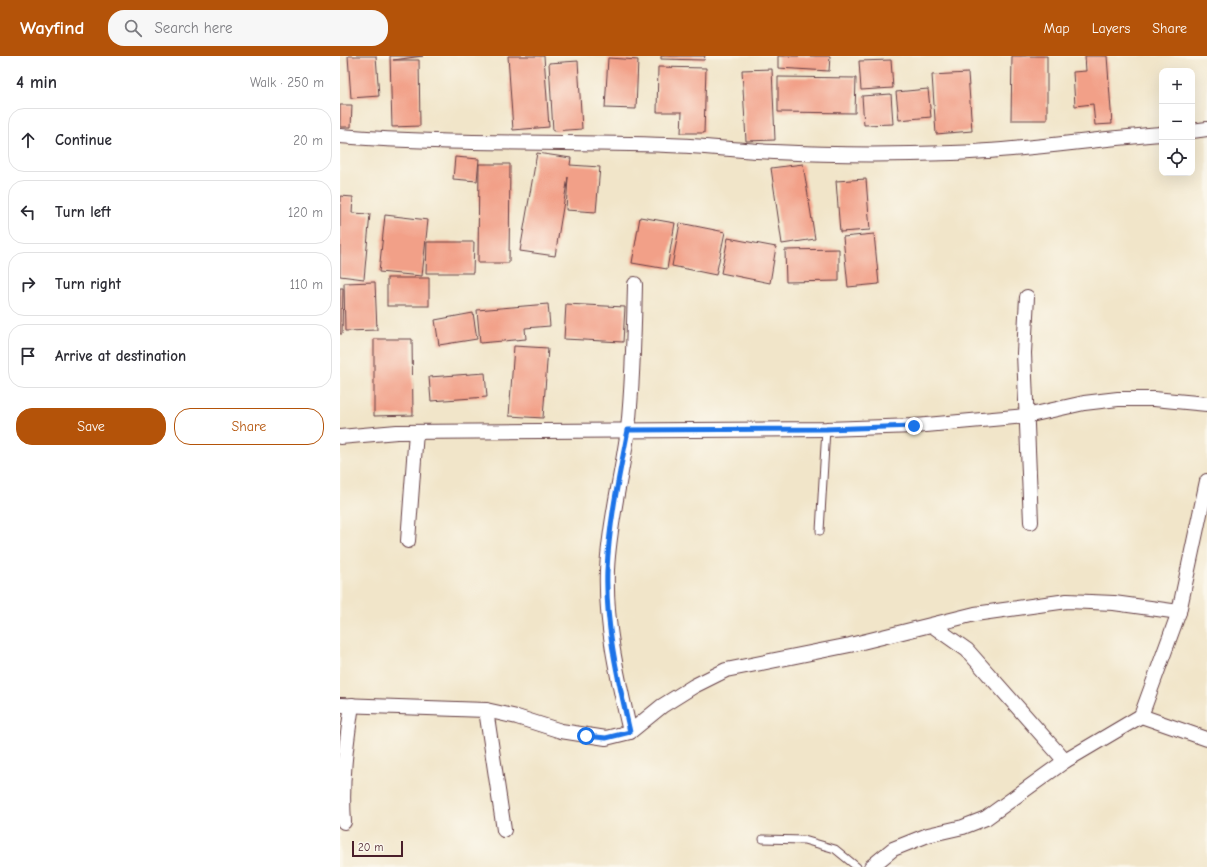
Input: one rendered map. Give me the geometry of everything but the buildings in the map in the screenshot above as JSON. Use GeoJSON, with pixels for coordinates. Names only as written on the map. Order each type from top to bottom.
{"type":"FeatureCollection","features":[{"type":"Feature","properties":{"kind":"street"},"geometry":{"type":"LineString","coordinates":[[1195,131],[1207,129]]}},
{"type":"Feature","properties":{"kind":"street"},"geometry":{"type":"LineString","coordinates":[[340,136],[454,142],[566,142],[669,145],[776,152],[883,154],[960,153],[1030,148],[1106,138],[1159,134]]}},
{"type":"Feature","properties":{"kind":"street"},"geometry":{"type":"LineString","coordinates":[[630,732],[616,670],[608,619],[607,570],[615,502],[628,430],[634,337],[635,284]]}},
{"type":"Feature","properties":{"kind":"street"},"geometry":{"type":"LineString","coordinates":[[1027,297],[1024,353],[1031,522]]}},
{"type":"Feature","properties":{"kind":"street"},"geometry":{"type":"LineString","coordinates":[[340,437],[416,432],[826,429],[914,426],[1026,416],[1084,402],[1118,399],[1154,399],[1207,404]]}},
{"type":"Feature","properties":{"kind":"street"},"geometry":{"type":"LineString","coordinates":[[408,541],[416,432]]}},
{"type":"Feature","properties":{"kind":"street"},"geometry":{"type":"LineString","coordinates":[[870,867],[893,849],[928,835],[963,827],[986,818],[1065,761],[1140,716],[1179,612],[1207,481]]}},
{"type":"Feature","properties":{"kind":"street"},"geometry":{"type":"LineString","coordinates":[[344,822],[342,793],[346,705],[486,710],[586,736],[606,738],[630,732],[668,702],[694,686],[726,670],[850,645],[933,626],[975,614],[1067,601],[1114,603],[1179,612]]}},
{"type":"Feature","properties":{"kind":"street"},"geometry":{"type":"LineString","coordinates":[[933,626],[967,650],[1065,761]]}},
{"type":"Feature","properties":{"kind":"street"},"geometry":{"type":"LineString","coordinates":[[486,710],[504,830]]}},
{"type":"Feature","properties":{"kind":"street"},"geometry":{"type":"LineString","coordinates":[[1140,716],[1207,739]]}},
{"type":"Feature","properties":{"kind":"lane"},"geometry":{"type":"LineString","coordinates":[[820,531],[826,429]]}},
{"type":"Feature","properties":{"kind":"lane"},"geometry":{"type":"LineString","coordinates":[[763,839],[804,840],[835,849],[857,867]]}},
{"type":"Feature","properties":{"kind":"route"},"geometry":{"type":"LineString","coordinates":[[586,736],[606,738],[630,732],[616,670],[608,619],[607,570],[615,502],[628,430],[826,429],[914,426]]}}]}
